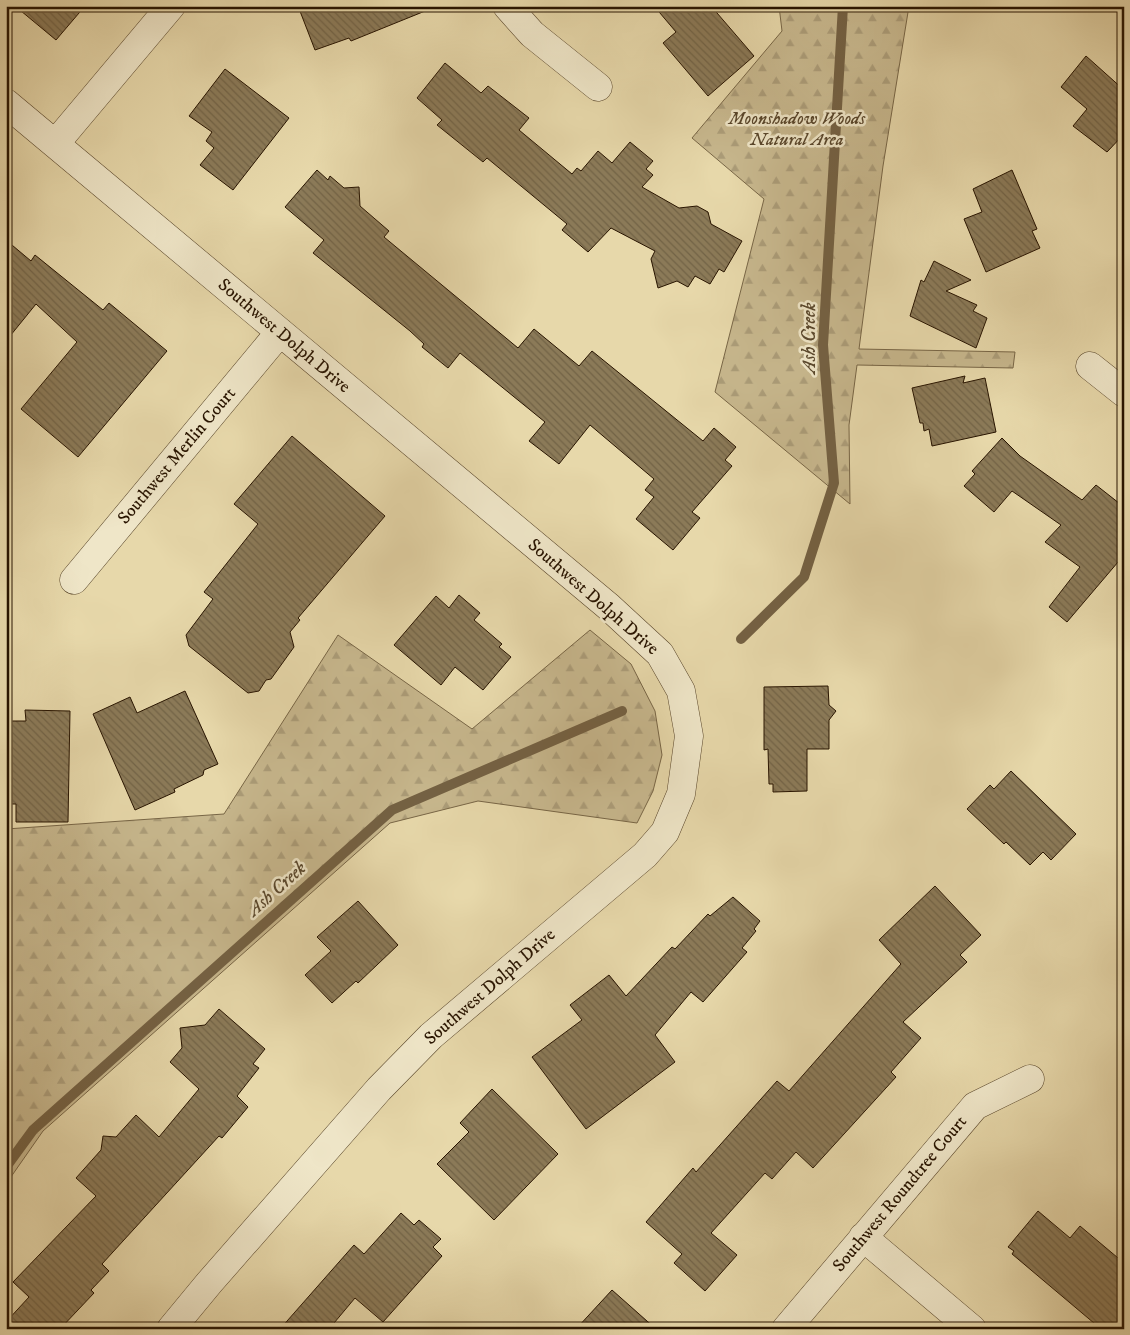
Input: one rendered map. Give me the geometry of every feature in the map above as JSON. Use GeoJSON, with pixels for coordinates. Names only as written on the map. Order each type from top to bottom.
{"type":"FeatureCollection","features":[{"type":"Feature","properties":{"kind":"street"},"geometry":{"type":"LineString","coordinates":[[55,144],[171,6]]}},
{"type":"Feature","properties":{"kind":"street"},"geometry":{"type":"LineString","coordinates":[[507,6],[532,34],[598,88]]}},
{"type":"Feature","properties":{"kind":"street","name":"Southwest Dolph Drive"},"geometry":{"type":"LineString","coordinates":[[6,103],[609,607],[660,654],[682,691],[690,736],[681,794],[664,832],[645,855],[425,1043],[379,1089],[215,1276],[172,1329]]}},
{"type":"Feature","properties":{"kind":"street","name":"Southwest Merlin Court"},"geometry":{"type":"LineString","coordinates":[[74,580],[280,332]]}},
{"type":"Feature","properties":{"kind":"street"},"geometry":{"type":"LineString","coordinates":[[1090,366],[1124,393]]}},
{"type":"Feature","properties":{"kind":"street","name":"Southwest Roundtree Court"},"geometry":{"type":"LineString","coordinates":[[786,1329],[975,1106],[1030,1079]]}},
{"type":"Feature","properties":{"kind":"street"},"geometry":{"type":"LineString","coordinates":[[863,1237],[972,1329]]}},
{"type":"Feature","properties":{"kind":"green space","name":"Moonshadow Woods Natural Area"},"geometry":{"type":"Polygon","coordinates":[[[779,6],[909,6],[883,166],[859,349],[1015,352],[1013,368],[857,365],[849,425],[850,504],[715,392],[764,199],[692,138],[782,31],[779,6]]]}},
{"type":"Feature","properties":{"kind":"green space"},"geometry":{"type":"Polygon","coordinates":[[[590,630],[631,664],[655,711],[662,755],[653,791],[637,823],[478,801],[390,823],[43,1131],[6,1184],[6,829],[224,814],[338,635],[472,729],[590,630]]]}},
{"type":"Feature","properties":{"kind":"building"},"geometry":{"type":"Polygon","coordinates":[[[15,6],[85,6],[56,40],[15,6]]]}},
{"type":"Feature","properties":{"kind":"building"},"geometry":{"type":"Polygon","coordinates":[[[298,6],[435,7],[351,41],[349,38],[315,50],[298,6]]]}},
{"type":"Feature","properties":{"kind":"building"},"geometry":{"type":"Polygon","coordinates":[[[654,6],[711,6],[754,56],[708,96],[663,43],[676,32],[654,6]]]}},
{"type":"Feature","properties":{"kind":"building"},"geometry":{"type":"Polygon","coordinates":[[[1086,56],[1124,90],[1124,134],[1107,152],[1073,126],[1087,109],[1061,87],[1086,56]]]}},
{"type":"Feature","properties":{"kind":"building"},"geometry":{"type":"Polygon","coordinates":[[[445,63],[481,93],[488,86],[529,118],[519,130],[572,174],[577,168],[581,171],[598,151],[612,163],[630,142],[653,161],[646,169],[653,175],[642,187],[679,208],[697,206],[708,212],[711,224],[742,241],[724,272],[719,269],[710,284],[695,276],[688,287],[677,281],[658,288],[651,259],[655,251],[611,228],[588,252],[562,230],[567,224],[487,158],[483,162],[437,125],[442,120],[417,98],[445,63]]]}},
{"type":"Feature","properties":{"kind":"building"},"geometry":{"type":"Polygon","coordinates":[[[225,69],[289,118],[233,190],[200,165],[214,148],[206,141],[212,132],[189,116],[225,69]]]}},
{"type":"Feature","properties":{"kind":"building"},"geometry":{"type":"Polygon","coordinates":[[[317,170],[328,180],[330,176],[344,188],[359,187],[360,206],[389,231],[384,237],[518,348],[534,329],[579,366],[592,351],[703,441],[714,428],[736,447],[725,460],[732,466],[692,512],[700,518],[673,550],[636,519],[654,497],[645,490],[654,479],[590,425],[559,464],[529,441],[545,422],[460,353],[448,368],[422,347],[424,344],[410,331],[313,253],[324,240],[285,207],[317,170]]]}},
{"type":"Feature","properties":{"kind":"building"},"geometry":{"type":"Polygon","coordinates":[[[1012,170],[1037,229],[1032,231],[1040,248],[986,272],[964,219],[982,212],[973,189],[1012,170]]]}},
{"type":"Feature","properties":{"kind":"building"},"geometry":{"type":"Polygon","coordinates":[[[6,240],[31,261],[35,255],[103,310],[109,303],[167,351],[78,457],[21,409],[77,342],[36,304],[6,341],[6,240]]]}},
{"type":"Feature","properties":{"kind":"building"},"geometry":{"type":"Polygon","coordinates":[[[934,261],[971,280],[946,291],[977,305],[973,311],[987,318],[976,348],[910,316],[921,280],[924,282],[934,261]]]}},
{"type":"Feature","properties":{"kind":"building"},"geometry":{"type":"Polygon","coordinates":[[[965,376],[963,383],[985,378],[996,432],[932,446],[929,429],[924,431],[923,423],[920,423],[912,388],[965,376]]]}},
{"type":"Feature","properties":{"kind":"building"},"geometry":{"type":"Polygon","coordinates":[[[292,436],[385,516],[298,618],[300,620],[290,632],[294,647],[271,679],[266,680],[259,691],[248,693],[189,646],[186,635],[213,599],[204,592],[258,524],[234,504],[292,436]]]}},
{"type":"Feature","properties":{"kind":"building"},"geometry":{"type":"Polygon","coordinates":[[[1002,438],[1020,456],[1082,500],[1096,485],[1124,507],[1124,555],[1067,622],[1049,607],[1080,567],[1045,542],[1061,525],[1012,491],[994,512],[964,486],[975,474],[972,471],[1002,438]]]}},
{"type":"Feature","properties":{"kind":"building"},"geometry":{"type":"Polygon","coordinates":[[[459,595],[480,613],[474,620],[502,644],[499,647],[511,657],[483,690],[455,667],[441,685],[394,645],[436,596],[449,608],[459,595]]]}},
{"type":"Feature","properties":{"kind":"building"},"geometry":{"type":"Polygon","coordinates":[[[828,686],[829,705],[836,711],[829,720],[829,749],[807,749],[807,791],[773,792],[773,784],[769,784],[768,749],[764,750],[764,687],[828,686]]]}},
{"type":"Feature","properties":{"kind":"building"},"geometry":{"type":"Polygon","coordinates":[[[185,691],[218,764],[204,770],[203,775],[174,789],[175,792],[135,810],[93,714],[130,697],[137,713],[185,691]]]}},
{"type":"Feature","properties":{"kind":"building"},"geometry":{"type":"Polygon","coordinates":[[[25,710],[70,711],[68,822],[16,822],[16,804],[6,804],[6,727],[9,727],[10,721],[26,721],[25,710]]]}},
{"type":"Feature","properties":{"kind":"building"},"geometry":{"type":"Polygon","coordinates":[[[1011,771],[1076,834],[1051,860],[1043,852],[1030,865],[1006,842],[1004,844],[967,809],[990,785],[994,789],[1011,771]]]}},
{"type":"Feature","properties":{"kind":"building"},"geometry":{"type":"Polygon","coordinates":[[[935,886],[981,935],[960,955],[967,962],[903,1022],[921,1038],[891,1072],[896,1077],[813,1168],[796,1152],[772,1179],[765,1173],[711,1233],[737,1255],[705,1291],[674,1263],[682,1254],[646,1222],[693,1168],[696,1172],[777,1081],[789,1091],[901,964],[879,940],[935,886]]]}},
{"type":"Feature","properties":{"kind":"building"},"geometry":{"type":"Polygon","coordinates":[[[733,897],[760,921],[754,929],[756,931],[742,948],[747,952],[703,1002],[691,992],[655,1035],[675,1062],[586,1129],[532,1057],[582,1020],[570,1005],[609,975],[626,996],[672,947],[675,949],[708,914],[710,916],[733,897]]]}},
{"type":"Feature","properties":{"kind":"building"},"geometry":{"type":"Polygon","coordinates":[[[358,901],[398,945],[358,983],[356,981],[332,1003],[305,975],[331,951],[317,937],[358,901]]]}},
{"type":"Feature","properties":{"kind":"building"},"geometry":{"type":"Polygon","coordinates":[[[219,1009],[265,1049],[253,1064],[259,1068],[237,1096],[248,1107],[222,1138],[219,1136],[102,1264],[109,1271],[91,1290],[94,1293],[60,1329],[6,1329],[6,1322],[29,1297],[13,1282],[96,1196],[76,1178],[101,1150],[103,1136],[116,1137],[136,1115],[159,1137],[199,1089],[170,1062],[182,1048],[180,1028],[205,1025],[219,1009]]]}},
{"type":"Feature","properties":{"kind":"building"},"geometry":{"type":"Polygon","coordinates":[[[492,1089],[558,1154],[494,1220],[437,1164],[469,1132],[460,1123],[492,1089]]]}},
{"type":"Feature","properties":{"kind":"building"},"geometry":{"type":"Polygon","coordinates":[[[1038,1211],[1070,1238],[1080,1226],[1124,1263],[1124,1329],[1101,1329],[1012,1254],[1014,1251],[1008,1247],[1038,1211]]]}},
{"type":"Feature","properties":{"kind":"building"},"geometry":{"type":"Polygon","coordinates":[[[401,1213],[414,1225],[419,1220],[441,1239],[433,1247],[442,1256],[383,1322],[355,1298],[329,1329],[280,1329],[354,1245],[364,1254],[401,1213]]]}},
{"type":"Feature","properties":{"kind":"building"},"geometry":{"type":"Polygon","coordinates":[[[612,1290],[656,1329],[576,1329],[612,1290]]]}},
{"type":"Feature","properties":{"kind":"waterway","name":"Ash Creek"},"geometry":{"type":"LineString","coordinates":[[741,639],[804,577],[834,483],[823,345],[843,6]]}},
{"type":"Feature","properties":{"kind":"waterway","name":"Ash Creek"},"geometry":{"type":"LineString","coordinates":[[6,1167],[33,1130],[392,810],[622,711]]}}]}
